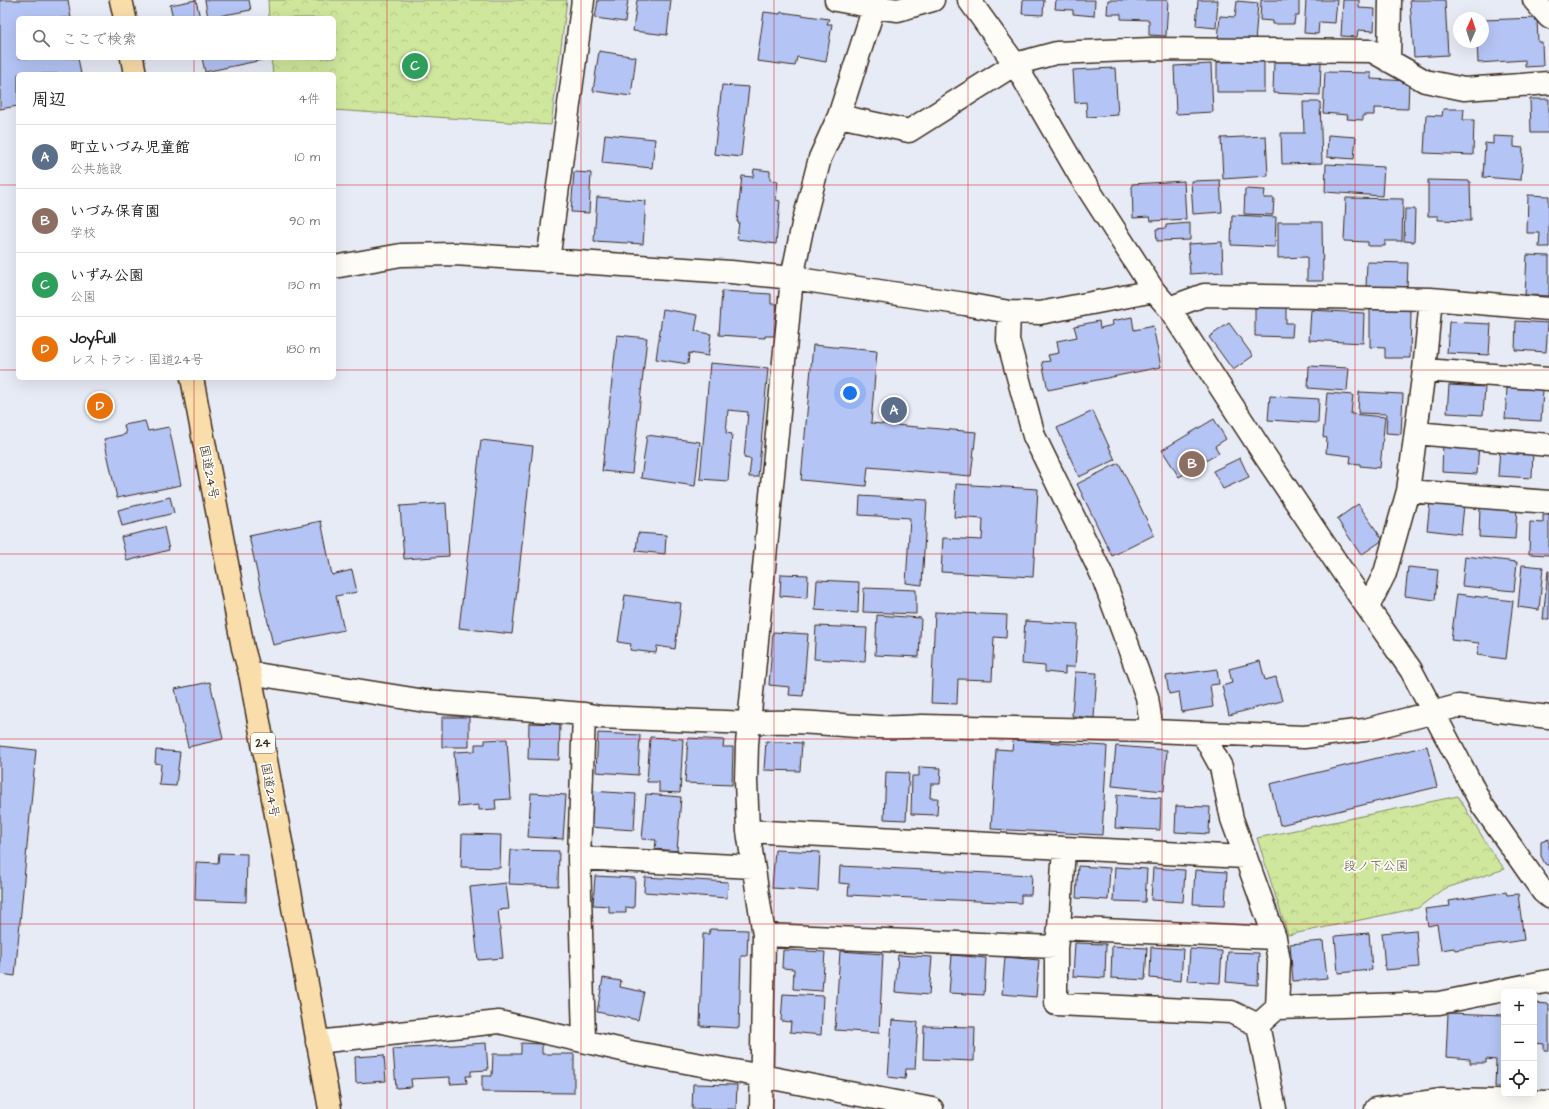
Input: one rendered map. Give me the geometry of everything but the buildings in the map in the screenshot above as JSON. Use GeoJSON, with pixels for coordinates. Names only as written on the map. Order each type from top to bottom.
{"type":"FeatureCollection","features":[{"type":"Feature","properties":{"kind":"highway"},"geometry":{"type":"LineString","coordinates":[[121,0],[125,16]]}},
{"type":"Feature","properties":{"kind":"highway"},"geometry":{"type":"LineString","coordinates":[[132,60],[135,72]]}},
{"type":"Feature","properties":{"kind":"highway","name":"国道24号"},"geometry":{"type":"LineString","coordinates":[[192,380],[243,648],[250,673],[330,1109]]}},
{"type":"Feature","properties":{"kind":"street"},"geometry":{"type":"LineString","coordinates":[[548,261],[583,0]]}},
{"type":"Feature","properties":{"kind":"street"},"geometry":{"type":"LineString","coordinates":[[836,0],[898,10],[932,0]]}},
{"type":"Feature","properties":{"kind":"street"},"geometry":{"type":"LineString","coordinates":[[969,0],[1015,64],[1080,176],[1154,290],[1169,308],[1265,456],[1411,670],[1482,805],[1543,892],[1549,897]]}},
{"type":"Feature","properties":{"kind":"street"},"geometry":{"type":"LineString","coordinates":[[1389,61],[1390,0]]}},
{"type":"Feature","properties":{"kind":"street"},"geometry":{"type":"LineString","coordinates":[[1534,0],[1549,17]]}},
{"type":"Feature","properties":{"kind":"street"},"geometry":{"type":"LineString","coordinates":[[761,1109],[764,935],[748,831],[746,781],[750,723],[792,278],[803,224],[820,158],[839,116],[874,7]]}},
{"type":"Feature","properties":{"kind":"street"},"geometry":{"type":"LineString","coordinates":[[839,116],[909,131],[1015,64],[1056,53],[1152,49],[1372,51],[1425,81],[1464,89],[1549,83]]}},
{"type":"Feature","properties":{"kind":"street"},"geometry":{"type":"LineString","coordinates":[[336,267],[401,255],[455,254],[792,278],[1009,312],[1040,313],[1154,290]]}},
{"type":"Feature","properties":{"kind":"street"},"geometry":{"type":"LineString","coordinates":[[1169,308],[1204,295],[1431,299],[1549,309]]}},
{"type":"Feature","properties":{"kind":"street"},"geometry":{"type":"LineString","coordinates":[[1368,607],[1385,573],[1408,491],[1424,370],[1431,299]]}},
{"type":"Feature","properties":{"kind":"street"},"geometry":{"type":"LineString","coordinates":[[1009,312],[1008,340],[1034,436],[1102,575],[1147,697],[1152,731]]}},
{"type":"Feature","properties":{"kind":"street"},"geometry":{"type":"LineString","coordinates":[[1424,370],[1549,379]]}},
{"type":"Feature","properties":{"kind":"street"},"geometry":{"type":"LineString","coordinates":[[1416,433],[1549,445]]}},
{"type":"Feature","properties":{"kind":"street"},"geometry":{"type":"LineString","coordinates":[[1408,491],[1549,502]]}},
{"type":"Feature","properties":{"kind":"street"},"geometry":{"type":"LineString","coordinates":[[250,673],[425,701],[584,714],[600,717],[750,723],[774,721],[897,728],[922,726],[1152,731],[1304,737],[1365,730],[1458,706],[1549,717]]}},
{"type":"Feature","properties":{"kind":"street"},"geometry":{"type":"LineString","coordinates":[[584,714],[579,858],[584,1040]]}},
{"type":"Feature","properties":{"kind":"street"},"geometry":{"type":"LineString","coordinates":[[1203,734],[1221,767],[1232,820],[1275,938],[1279,961],[1277,1008]]}},
{"type":"Feature","properties":{"kind":"street"},"geometry":{"type":"LineString","coordinates":[[748,831],[1245,857]]}},
{"type":"Feature","properties":{"kind":"street"},"geometry":{"type":"LineString","coordinates":[[1064,848],[1058,938],[1056,1004],[1231,1012],[1258,1025]]}},
{"type":"Feature","properties":{"kind":"street"},"geometry":{"type":"LineString","coordinates":[[579,858],[753,867]]}},
{"type":"Feature","properties":{"kind":"street"},"geometry":{"type":"LineString","coordinates":[[764,935],[1058,938],[1275,938]]}},
{"type":"Feature","properties":{"kind":"street"},"geometry":{"type":"LineString","coordinates":[[1258,1025],[1277,1008],[1439,1003],[1549,981]]}},
{"type":"Feature","properties":{"kind":"street"},"geometry":{"type":"LineString","coordinates":[[317,1042],[499,1022],[584,1040],[631,1052],[932,1109]]}},
{"type":"Feature","properties":{"kind":"street"},"geometry":{"type":"LineString","coordinates":[[1258,1025],[1275,1109]]}},
{"type":"Feature","properties":{"kind":"street"},"geometry":{"type":"LineString","coordinates":[[1376,1109],[1442,1100],[1549,1102]]}},
{"type":"Feature","properties":{"kind":"green space"},"geometry":{"type":"Polygon","coordinates":[[[268,0],[567,0],[551,125],[336,110],[336,72],[273,72],[271,60],[336,60],[336,16],[269,16],[268,0]]]}},
{"type":"Feature","properties":{"kind":"green space","name":"段ノ下公園"},"geometry":{"type":"Polygon","coordinates":[[[1458,796],[1492,853],[1505,869],[1443,889],[1418,908],[1288,935],[1257,838],[1458,796]]]}},
{"type":"Feature","properties":{"kind":"place","name":"いずみ公園"},"geometry":{"type":"Point","coordinates":[415,66]}},
{"type":"Feature","properties":{"kind":"place","name":"Joyfull"},"geometry":{"type":"Point","coordinates":[100,406]}},
{"type":"Feature","properties":{"kind":"place","name":"町立いづみ児童館"},"geometry":{"type":"Point","coordinates":[894,410]}},
{"type":"Feature","properties":{"kind":"place","name":"いづみ保育園"},"geometry":{"type":"Point","coordinates":[1192,464]}}]}
